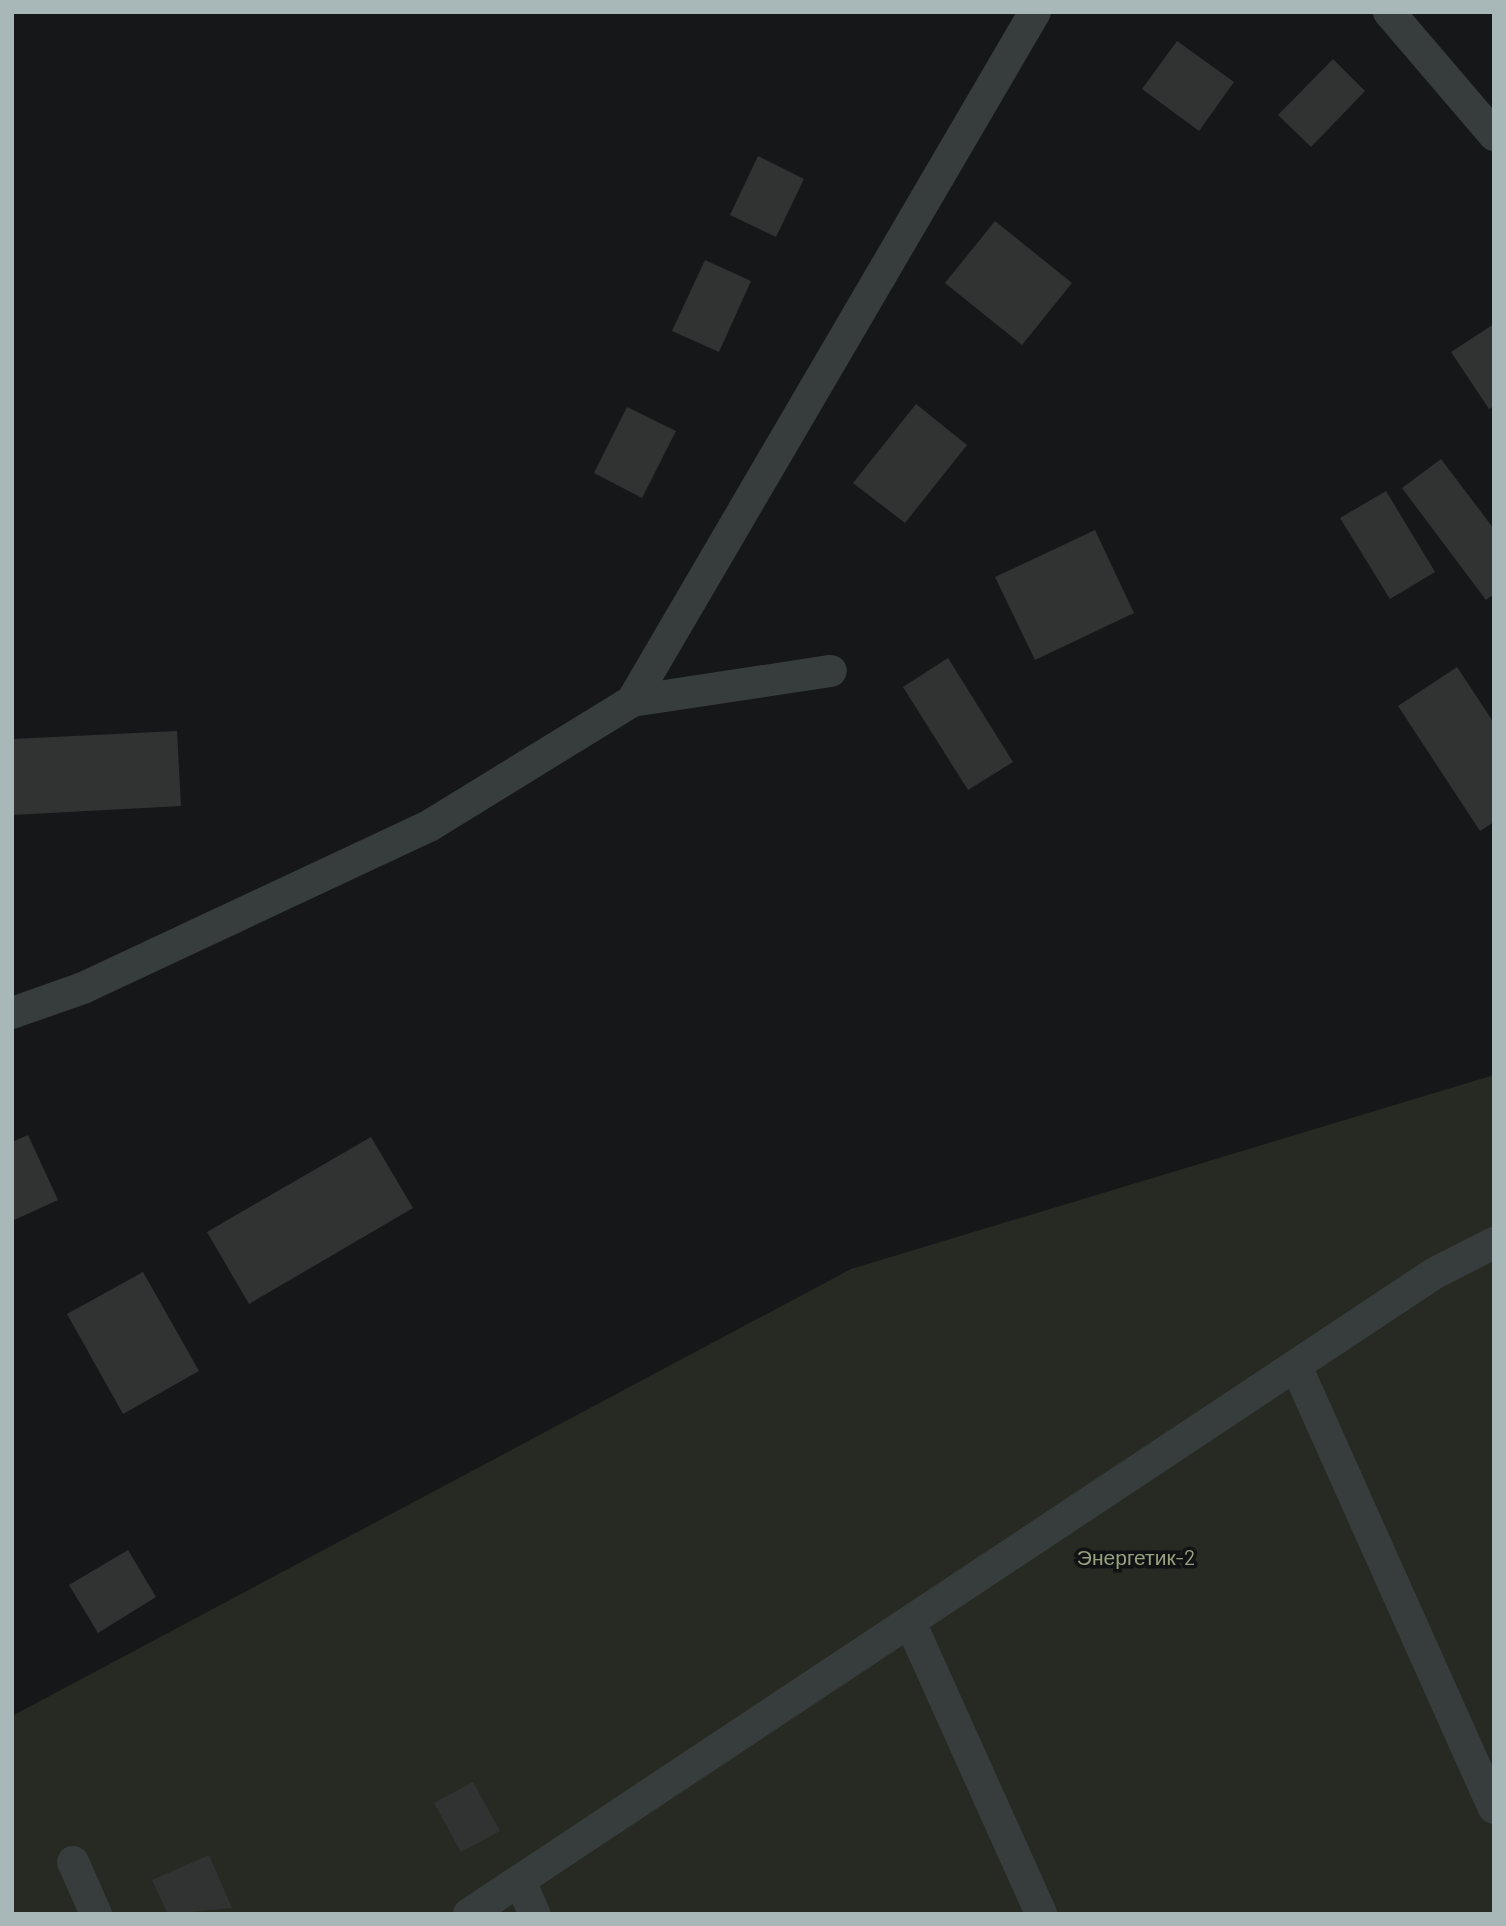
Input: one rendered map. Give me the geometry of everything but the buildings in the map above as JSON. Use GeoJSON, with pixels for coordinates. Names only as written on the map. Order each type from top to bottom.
{"type":"FeatureCollection","features":[{"type":"Feature","properties":{"kind":"lane"},"geometry":{"type":"LineString","coordinates":[[632,701],[1035,12]]}},
{"type":"Feature","properties":{"kind":"lane"},"geometry":{"type":"LineString","coordinates":[[1389,12],[1494,135]]}},
{"type":"Feature","properties":{"kind":"lane"},"geometry":{"type":"LineString","coordinates":[[12,1013],[83,988],[429,826],[632,701],[831,671]]}},
{"type":"Feature","properties":{"kind":"lane"},"geometry":{"type":"LineString","coordinates":[[469,1914],[1435,1273],[1494,1243]]}},
{"type":"Feature","properties":{"kind":"lane"},"geometry":{"type":"LineString","coordinates":[[1296,1366],[1494,1808]]}},
{"type":"Feature","properties":{"kind":"lane"},"geometry":{"type":"LineString","coordinates":[[910,1622],[1041,1914]]}},
{"type":"Feature","properties":{"kind":"lane"},"geometry":{"type":"LineString","coordinates":[[73,1862],[96,1914]]}},
{"type":"Feature","properties":{"kind":"lane"},"geometry":{"type":"LineString","coordinates":[[520,1881],[535,1914]]}},
{"type":"Feature","properties":{"kind":"green space","name":"Энергетик-2"},"geometry":{"type":"Polygon","coordinates":[[[1494,1075],[1494,1914],[12,1914],[12,1716],[851,1269],[1494,1075]]]}}]}
